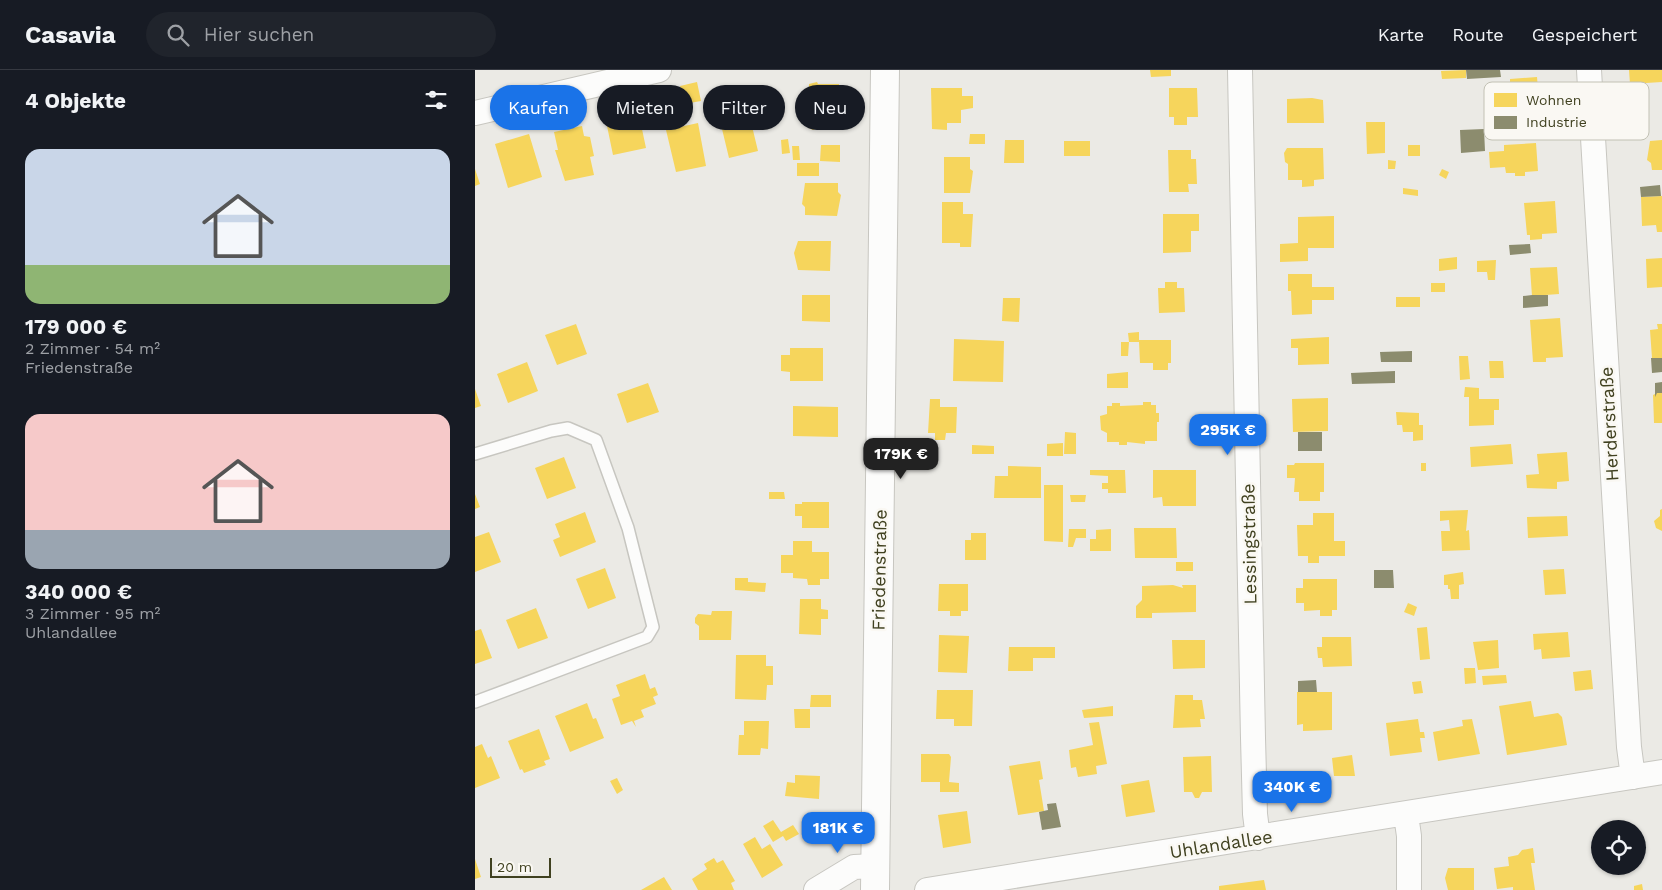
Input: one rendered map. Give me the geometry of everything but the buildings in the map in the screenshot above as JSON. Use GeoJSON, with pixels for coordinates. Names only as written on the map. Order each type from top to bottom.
{"type":"FeatureCollection","features":[{"type":"Feature","properties":{"kind":"street"},"geometry":{"type":"LineString","coordinates":[[475,113],[659,70]]}},
{"type":"Feature","properties":{"kind":"street","name":"Friedenstraße"},"geometry":{"type":"LineString","coordinates":[[875,878],[885,70]]}},
{"type":"Feature","properties":{"kind":"street","name":"Lessingstraße"},"geometry":{"type":"LineString","coordinates":[[1240,70],[1255,814],[1258,838]]}},
{"type":"Feature","properties":{"kind":"street","name":"Herderstraße"},"geometry":{"type":"LineString","coordinates":[[1593,140],[1629,747],[1633,777]]}},
{"type":"Feature","properties":{"kind":"street","name":"Uhlandallee"},"geometry":{"type":"LineString","coordinates":[[927,890],[1406,815],[1662,772]]}},
{"type":"Feature","properties":{"kind":"street"},"geometry":{"type":"LineString","coordinates":[[1406,815],[1409,836],[1409,890]]}},
{"type":"Feature","properties":{"kind":"street"},"geometry":{"type":"LineString","coordinates":[[816,890],[854,867],[875,878]]}},
{"type":"Feature","properties":{"kind":"lane"},"geometry":{"type":"LineString","coordinates":[[475,454],[551,431],[569,428],[596,440],[628,528],[653,627],[647,637],[475,702]]}}]}
